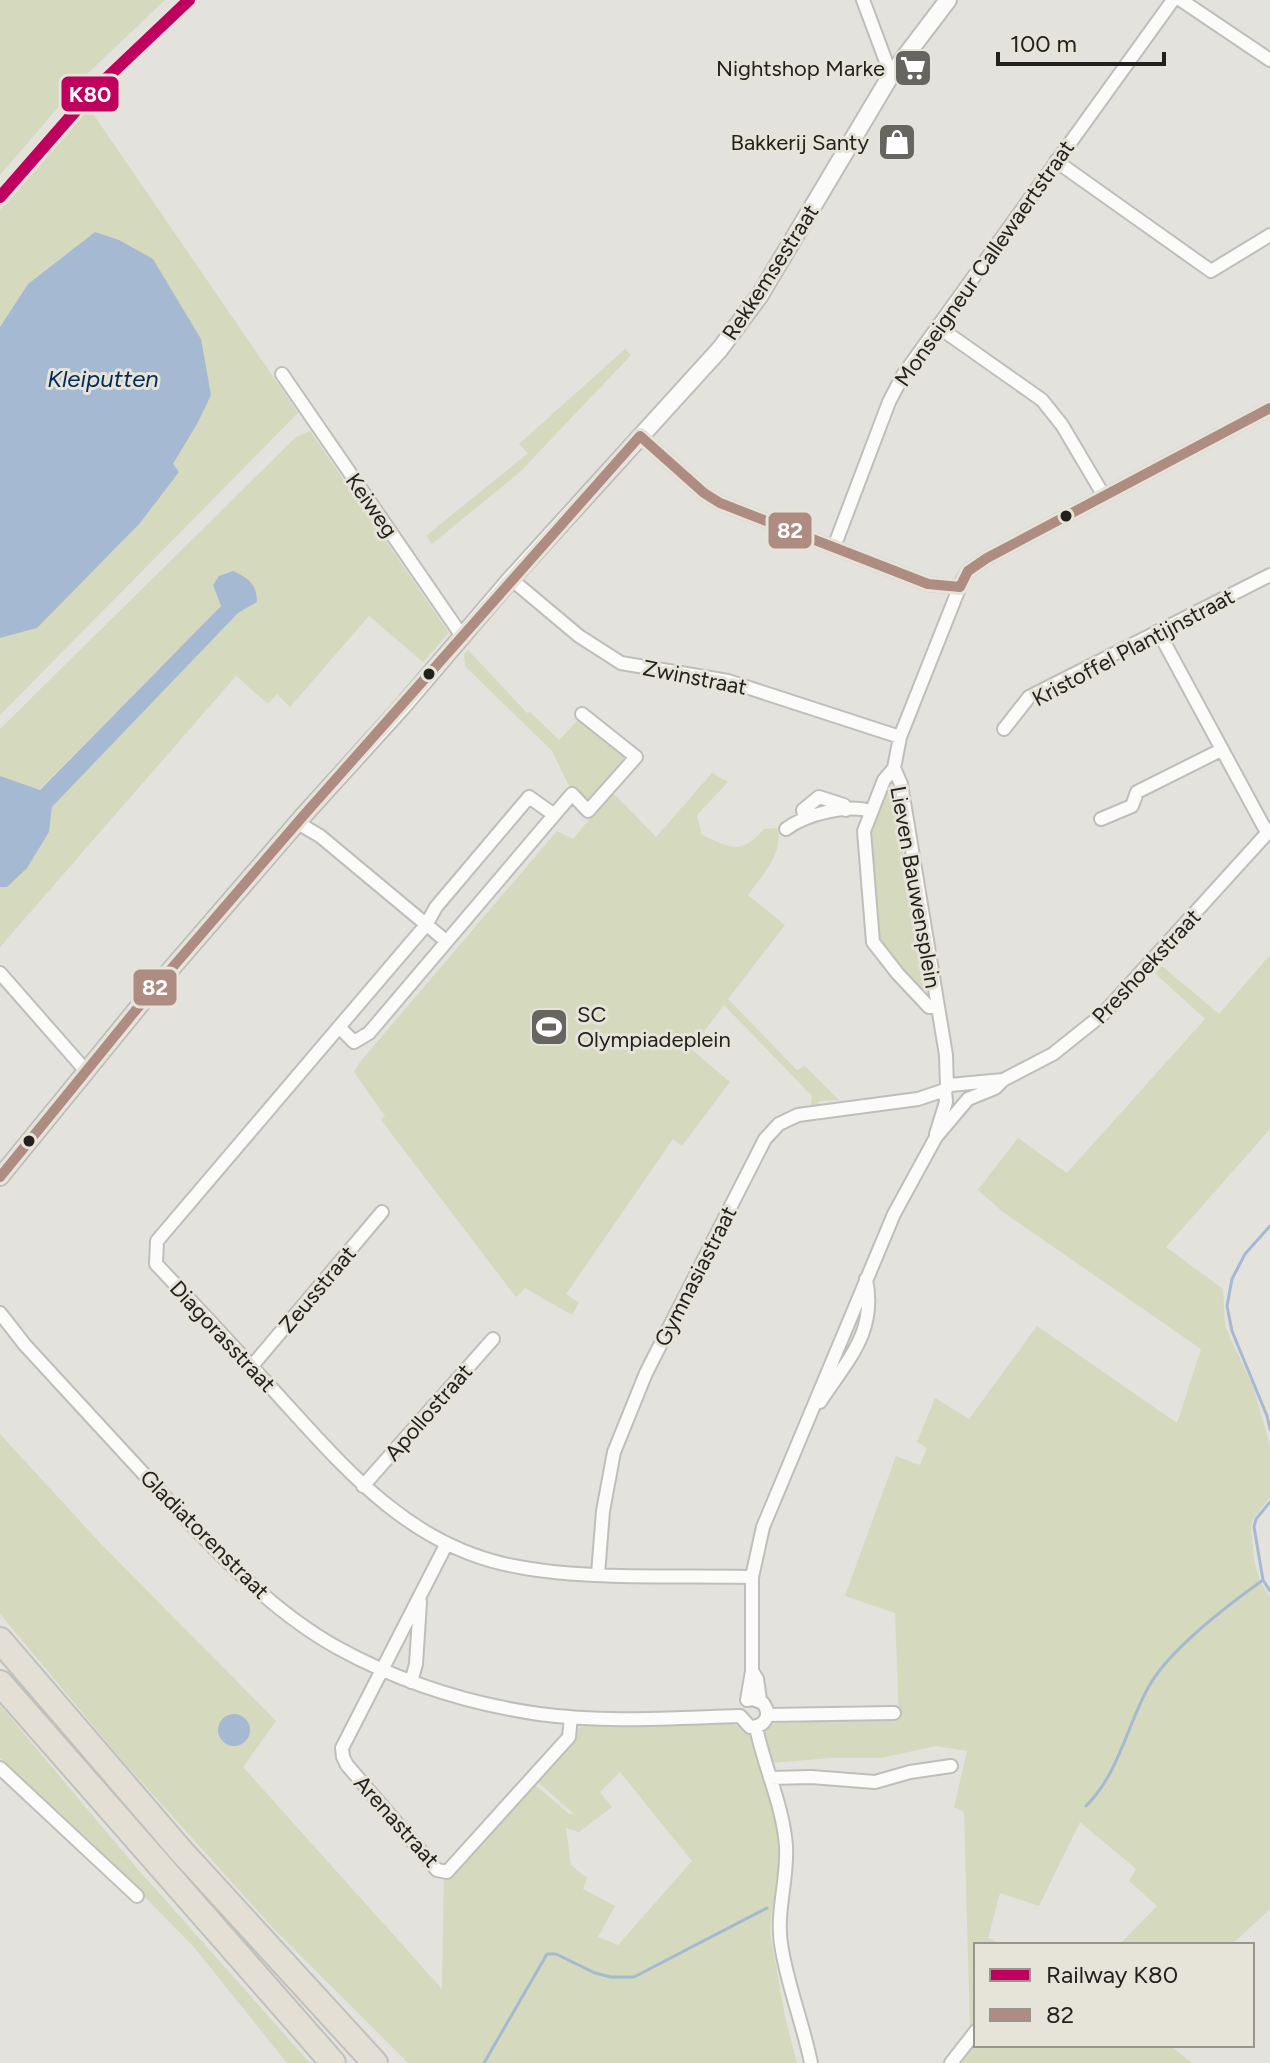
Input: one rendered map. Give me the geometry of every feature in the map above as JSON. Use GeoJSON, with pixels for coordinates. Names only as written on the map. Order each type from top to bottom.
{"type":"FeatureCollection","features":[{"type":"Feature","properties":{"kind":"highway"},"geometry":{"type":"LineString","coordinates":[[0,1640],[182,1852],[375,2063]]}},
{"type":"Feature","properties":{"kind":"highway"},"geometry":{"type":"LineString","coordinates":[[0,1683],[333,2063]]}},
{"type":"Feature","properties":{"kind":"street"},"geometry":{"type":"LineString","coordinates":[[863,0],[891,75]]}},
{"type":"Feature","properties":{"kind":"street","name":"Rekkemsestraat"},"geometry":{"type":"LineString","coordinates":[[0,1177],[301,819],[511,579],[720,349],[745,317],[891,75],[948,0]]}},
{"type":"Feature","properties":{"kind":"street","name":"Monseigneur Callewaertstraat"},"geometry":{"type":"LineString","coordinates":[[834,547],[895,387],[1173,0]]}},
{"type":"Feature","properties":{"kind":"street"},"geometry":{"type":"LineString","coordinates":[[1181,0],[1270,60]]}},
{"type":"Feature","properties":{"kind":"street"},"geometry":{"type":"LineString","coordinates":[[1056,161],[1211,271],[1270,235]]}},
{"type":"Feature","properties":{"kind":"street"},"geometry":{"type":"LineString","coordinates":[[937,326],[1042,400],[1062,425],[1104,496]]}},
{"type":"Feature","properties":{"kind":"street","name":"Keiweg"},"geometry":{"type":"LineString","coordinates":[[282,374],[462,636]]}},
{"type":"Feature","properties":{"kind":"street"},"geometry":{"type":"LineString","coordinates":[[640,436],[704,493],[720,503],[928,584],[960,587],[968,571],[987,558],[1270,408]]}},
{"type":"Feature","properties":{"kind":"street","name":"Kristoffel Plantijnstraat"},"geometry":{"type":"LineString","coordinates":[[1004,729],[1029,697],[1270,575]]}},
{"type":"Feature","properties":{"kind":"street","name":"Zwinstraat"},"geometry":{"type":"LineString","coordinates":[[511,579],[579,636],[621,663],[728,681],[900,737]]}},
{"type":"Feature","properties":{"kind":"street","name":"Lieven Bauwensplein"},"geometry":{"type":"LineString","coordinates":[[936,1006],[929,1007],[918,998],[873,942],[864,831],[884,780],[894,768],[900,737],[960,587]]}},
{"type":"Feature","properties":{"kind":"street"},"geometry":{"type":"LineString","coordinates":[[1158,631],[1221,750],[1269,831]]}},
{"type":"Feature","properties":{"kind":"street"},"geometry":{"type":"LineString","coordinates":[[339,1027],[354,1042],[361,1040],[572,794],[588,811],[636,757],[582,714]]}},
{"type":"Feature","properties":{"kind":"street"},"geometry":{"type":"LineString","coordinates":[[1101,819],[1132,806],[1137,792],[1221,750]]}},
{"type":"Feature","properties":{"kind":"street","name":"Lieven Bauwensplein"},"geometry":{"type":"LineString","coordinates":[[894,768],[901,784],[951,1092],[966,1088],[964,1103]]}},
{"type":"Feature","properties":{"kind":"street","name":"Diagorasstraat"},"geometry":{"type":"LineString","coordinates":[[553,814],[529,797],[436,907],[426,925],[157,1241],[156,1264],[363,1486],[383,1504],[446,1545],[503,1564],[598,1574],[752,1577]]}},
{"type":"Feature","properties":{"kind":"street","name":"Lieven Bauwensplein"},"geometry":{"type":"LineString","coordinates":[[786,829],[805,818],[846,810],[871,811]]}},
{"type":"Feature","properties":{"kind":"street"},"geometry":{"type":"LineString","coordinates":[[301,819],[446,941]]}},
{"type":"Feature","properties":{"kind":"street","name":"Preshoekstraat"},"geometry":{"type":"LineString","coordinates":[[754,1700],[757,1679],[752,1671],[752,1577],[763,1527],[865,1278],[894,1214],[936,1137],[951,1092],[1003,1080],[1053,1054],[1103,1014],[1269,831]]}},
{"type":"Feature","properties":{"kind":"street"},"geometry":{"type":"LineString","coordinates":[[0,973],[86,1071]]}},
{"type":"Feature","properties":{"kind":"street","name":"Preshoekstraat"},"geometry":{"type":"LineString","coordinates":[[936,1137],[964,1103],[995,1088],[1003,1080]]}},
{"type":"Feature","properties":{"kind":"street"},"geometry":{"type":"LineString","coordinates":[[951,1092],[952,1107],[964,1103]]}},
{"type":"Feature","properties":{"kind":"street","name":"Gymnasiastraat"},"geometry":{"type":"LineString","coordinates":[[598,1574],[603,1511],[614,1452],[646,1373],[765,1139],[779,1124],[798,1115],[918,1099],[933,1103],[951,1092]]}},
{"type":"Feature","properties":{"kind":"street","name":"Zeusstraat"},"geometry":{"type":"LineString","coordinates":[[252,1366],[382,1212]]}},
{"type":"Feature","properties":{"kind":"street","name":"Preshoekstraat"},"geometry":{"type":"LineString","coordinates":[[803,1429],[856,1349],[868,1323],[870,1300],[865,1278]]}},
{"type":"Feature","properties":{"kind":"street","name":"Gladiatorenstraat"},"geometry":{"type":"LineString","coordinates":[[0,1313],[92,1418],[250,1584],[317,1635],[380,1670],[411,1682],[501,1706],[571,1717],[740,1716]]}},
{"type":"Feature","properties":{"kind":"street","name":"Apollostraat"},"geometry":{"type":"LineString","coordinates":[[363,1486],[493,1339]]}},
{"type":"Feature","properties":{"kind":"street"},"geometry":{"type":"LineString","coordinates":[[380,1670],[446,1545]]}},
{"type":"Feature","properties":{"kind":"street"},"geometry":{"type":"LineString","coordinates":[[411,1682],[416,1664],[420,1594]]}},
{"type":"Feature","properties":{"kind":"street","name":"Arenastraat"},"geometry":{"type":"LineString","coordinates":[[380,1670],[342,1748],[343,1757],[441,1872],[451,1870],[569,1737],[571,1717]]}},
{"type":"Feature","properties":{"kind":"street"},"geometry":{"type":"LineString","coordinates":[[754,1700],[766,1706],[768,1715],[764,1723],[756,1727],[746,1725],[740,1716],[741,1707],[754,1700]]}},
{"type":"Feature","properties":{"kind":"street"},"geometry":{"type":"LineString","coordinates":[[768,1715],[894,1713]]}},
{"type":"Feature","properties":{"kind":"street"},"geometry":{"type":"LineString","coordinates":[[756,1727],[785,1842],[780,1940],[811,2063]]}},
{"type":"Feature","properties":{"kind":"street"},"geometry":{"type":"LineString","coordinates":[[770,1778],[811,1777],[875,1782],[910,1772],[951,1766]]}},
{"type":"Feature","properties":{"kind":"street"},"geometry":{"type":"LineString","coordinates":[[0,1768],[137,1896]]}},
{"type":"Feature","properties":{"kind":"street"},"geometry":{"type":"LineString","coordinates":[[951,2063],[974,2034]]}},
{"type":"Feature","properties":{"kind":"green space"},"geometry":{"type":"Polygon","coordinates":[[[0,0],[165,0],[86,75],[0,175],[0,0]]]}},
{"type":"Feature","properties":{"kind":"green space"},"geometry":{"type":"Polygon","coordinates":[[[89,108],[298,413],[0,715],[0,638],[37,628],[173,464],[197,424],[119,240],[95,232],[28,284],[0,327],[0,210],[41,157],[89,108]]]}},
{"type":"Feature","properties":{"kind":"green space"},"geometry":{"type":"Polygon","coordinates":[[[625,349],[631,355],[520,472],[432,544],[426,536],[528,453],[519,444],[625,349]]]}},
{"type":"Feature","properties":{"kind":"green space"},"geometry":{"type":"Polygon","coordinates":[[[310,431],[449,633],[423,662],[369,616],[290,707],[277,694],[268,704],[236,676],[0,947],[0,887],[7,887],[49,833],[52,807],[238,613],[257,602],[213,585],[221,606],[39,790],[0,776],[0,729],[296,437],[310,431]]]}},
{"type":"Feature","properties":{"kind":"green space"},"geometry":{"type":"Polygon","coordinates":[[[468,650],[527,713],[530,712],[559,740],[579,719],[624,753],[626,762],[591,799],[586,799],[568,784],[552,751],[465,666],[464,654],[468,650]]]}},
{"type":"Feature","properties":{"kind":"green space","name":"SC Olympiadeplein"},"geometry":{"type":"Polygon","coordinates":[[[712,773],[728,782],[697,815],[702,835],[735,847],[748,843],[764,829],[777,828],[775,855],[748,895],[785,925],[728,999],[797,1070],[805,1066],[839,1100],[819,1101],[817,1108],[811,1106],[812,1096],[724,1005],[691,1049],[730,1082],[682,1146],[673,1139],[566,1294],[579,1303],[572,1315],[525,1288],[516,1297],[381,1120],[385,1116],[354,1072],[557,831],[573,839],[612,792],[656,837],[712,773]]]}},
{"type":"Feature","properties":{"kind":"green space"},"geometry":{"type":"Polygon","coordinates":[[[886,791],[893,792],[925,991],[918,991],[883,946],[876,920],[867,833],[886,791]]]}},
{"type":"Feature","properties":{"kind":"green space"},"geometry":{"type":"Polygon","coordinates":[[[1270,955],[1270,1129],[1166,1247],[1223,1289],[1225,1326],[1254,1389],[1270,1445],[1270,1497],[1253,1519],[1251,1527],[1254,1560],[1260,1581],[1270,1597],[1270,1909],[1233,1943],[1121,1943],[1157,1906],[1129,1881],[1136,1869],[1080,1822],[1039,1906],[1000,1893],[988,1938],[999,1943],[974,1943],[974,2026],[970,2031],[964,1812],[954,1807],[967,1751],[936,1746],[881,1758],[771,1763],[765,1732],[768,1726],[777,1723],[899,1719],[895,1613],[845,1596],[896,1456],[920,1465],[927,1448],[917,1442],[935,1398],[969,1419],[1037,1326],[1177,1423],[1201,1349],[1003,1212],[978,1190],[1018,1138],[1067,1173],[1205,1019],[1155,973],[1162,966],[1219,1014],[1270,955]]]}},
{"type":"Feature","properties":{"kind":"green space"},"geometry":{"type":"Polygon","coordinates":[[[0,1434],[102,1545],[276,1721],[243,1767],[442,1989],[444,1878],[450,1877],[462,1865],[534,1784],[569,1814],[574,1814],[538,1782],[580,1727],[596,1724],[731,1723],[749,1731],[780,1832],[780,1873],[770,1932],[785,2017],[797,2063],[408,2063],[274,1929],[121,1759],[0,1614],[0,1434]],[[620,1772],[600,1792],[612,1807],[579,1832],[566,1828],[571,1865],[587,1878],[583,1889],[615,1906],[598,1937],[618,1945],[692,1861],[620,1772]]]}},
{"type":"Feature","properties":{"kind":"green space"},"geometry":{"type":"Polygon","coordinates":[[[0,1705],[135,1866],[310,2063],[287,2063],[194,1947],[89,1840],[0,1758],[0,1705]]]}},
{"type":"Feature","properties":{"kind":"green space"},"geometry":{"type":"Polygon","coordinates":[[[974,2041],[974,2047],[1172,2047],[1192,2063],[957,2063],[974,2041]]]}},
{"type":"Feature","properties":{"kind":"water","name":"Kleiputten"},"geometry":{"type":"Polygon","coordinates":[[[95,232],[119,240],[153,259],[201,339],[211,395],[173,464],[179,472],[140,523],[37,628],[0,638],[0,327],[28,284],[95,232]]]}},
{"type":"Feature","properties":{"kind":"water"},"geometry":{"type":"Polygon","coordinates":[[[233,571],[251,582],[257,602],[238,613],[52,807],[49,832],[27,868],[7,887],[0,887],[0,776],[40,790],[221,606],[213,585],[219,576],[233,571]]]}},
{"type":"Feature","properties":{"kind":"water"},"geometry":{"type":"Polygon","coordinates":[[[234,1714],[245,1719],[250,1730],[245,1741],[234,1746],[223,1741],[218,1730],[223,1719],[234,1714]]]}},
{"type":"Feature","properties":{"kind":"waterway"},"geometry":{"type":"LineString","coordinates":[[1270,1226],[1245,1254],[1232,1279],[1227,1306],[1232,1331],[1270,1429]]}},
{"type":"Feature","properties":{"kind":"waterway"},"geometry":{"type":"LineString","coordinates":[[1270,1502],[1256,1519],[1254,1527],[1263,1580],[1270,1591]]}},
{"type":"Feature","properties":{"kind":"waterway"},"geometry":{"type":"LineString","coordinates":[[1086,1806],[1107,1779],[1140,1703],[1157,1674],[1200,1630],[1263,1580]]}},
{"type":"Feature","properties":{"kind":"waterway"},"geometry":{"type":"LineString","coordinates":[[484,2063],[547,1954],[556,1954],[595,1973],[634,1977],[767,1908]]}},
{"type":"Feature","properties":{"kind":"rail line","name":"K80"},"geometry":{"type":"LineString","coordinates":[[0,197],[92,92],[189,0]]}},
{"type":"Feature","properties":{"kind":"transit line","name":"82"},"geometry":{"type":"LineString","coordinates":[[960,587],[968,571],[987,558],[1270,408]]}},
{"type":"Feature","properties":{"kind":"transit line","name":"82"},"geometry":{"type":"LineString","coordinates":[[640,436],[704,493],[720,503],[928,584],[960,587]]}},
{"type":"Feature","properties":{"kind":"transit line","name":"82"},"geometry":{"type":"LineString","coordinates":[[0,1177],[140,1005],[304,815],[640,436]]}},
{"type":"Feature","properties":{"kind":"place","name":"Nightshop Marke"},"geometry":{"type":"Point","coordinates":[913,68]}},
{"type":"Feature","properties":{"kind":"place","name":"Bakkerij Santy"},"geometry":{"type":"Point","coordinates":[897,142]}},
{"type":"Feature","properties":{"kind":"place","name":"SC Olympiadeplein"},"geometry":{"type":"Point","coordinates":[549,1027]}}]}
